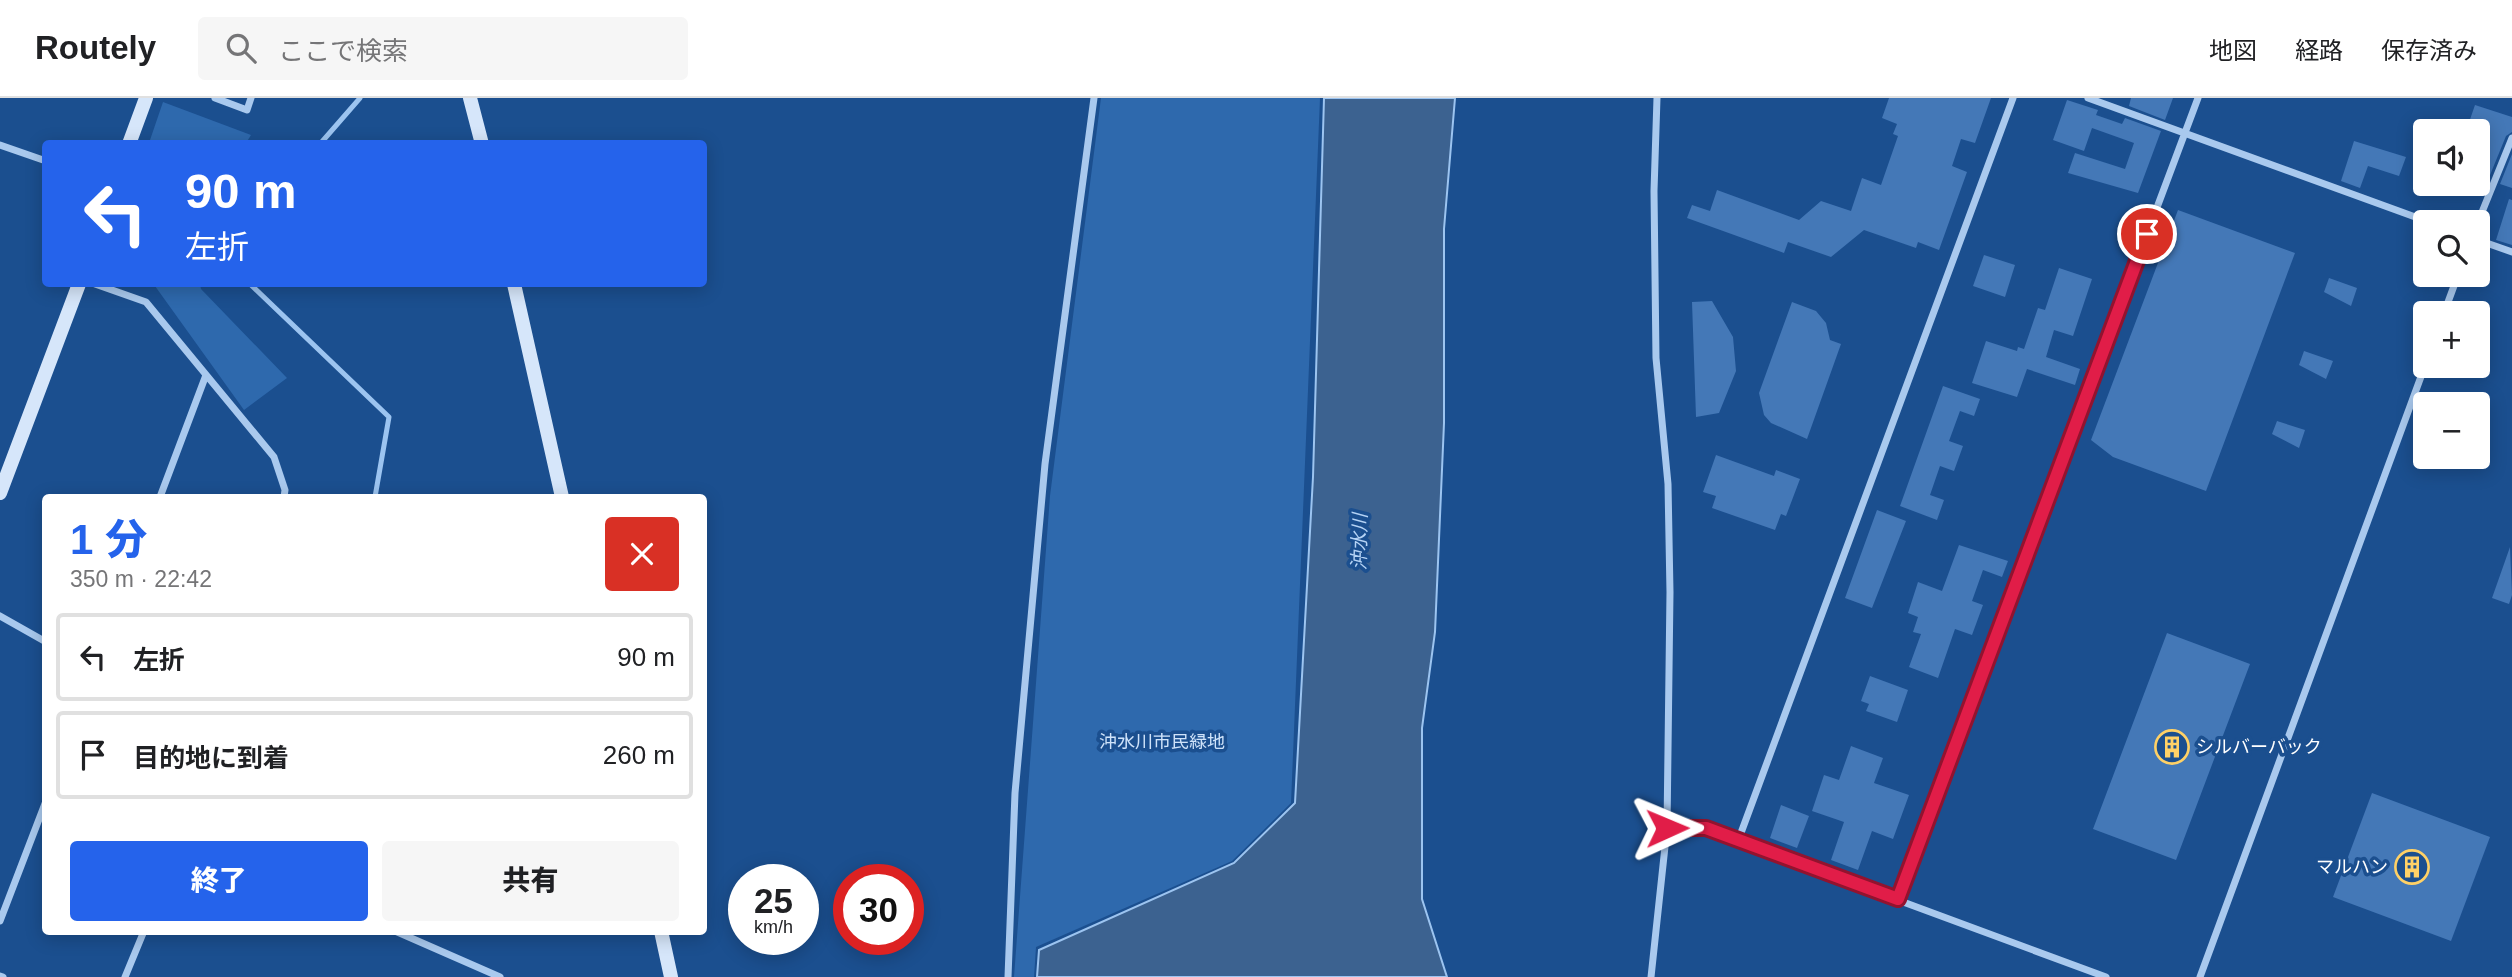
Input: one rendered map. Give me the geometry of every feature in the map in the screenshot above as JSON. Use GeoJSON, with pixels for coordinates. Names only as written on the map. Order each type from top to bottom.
{"type":"FeatureCollection","features":[{"type":"Feature","properties":{"kind":"street"},"geometry":{"type":"LineString","coordinates":[[130,140],[146,98]]}},
{"type":"Feature","properties":{"kind":"street"},"geometry":{"type":"LineString","coordinates":[[215,98],[247,110],[251,98]]}},
{"type":"Feature","properties":{"kind":"street"},"geometry":{"type":"LineString","coordinates":[[470,98],[481,140]]}},
{"type":"Feature","properties":{"kind":"street"},"geometry":{"type":"LineString","coordinates":[[1008,977],[1015,793],[1045,464],[1094,98]]}},
{"type":"Feature","properties":{"kind":"street"},"geometry":{"type":"LineString","coordinates":[[1651,977],[1667,828],[1670,592],[1668,484],[1656,358],[1654,191],[1657,98]]}},
{"type":"Feature","properties":{"kind":"street"},"geometry":{"type":"LineString","coordinates":[[1738,841],[2013,98]]}},
{"type":"Feature","properties":{"kind":"street"},"geometry":{"type":"LineString","coordinates":[[2088,98],[2413,216]]}},
{"type":"Feature","properties":{"kind":"street"},"geometry":{"type":"LineString","coordinates":[[1898,899],[2198,98]]}},
{"type":"Feature","properties":{"kind":"street"},"geometry":{"type":"LineString","coordinates":[[2483,210],[2512,138]]}},
{"type":"Feature","properties":{"kind":"street"},"geometry":{"type":"LineString","coordinates":[[0,145],[42,160]]}},
{"type":"Feature","properties":{"kind":"street"},"geometry":{"type":"LineString","coordinates":[[2490,245],[2512,253]]}},
{"type":"Feature","properties":{"kind":"street"},"geometry":{"type":"LineString","coordinates":[[0,493],[78,287]]}},
{"type":"Feature","properties":{"kind":"street"},"geometry":{"type":"LineString","coordinates":[[104,287],[146,302],[274,457],[284,494]]}},
{"type":"Feature","properties":{"kind":"street"},"geometry":{"type":"LineString","coordinates":[[515,287],[561,494]]}},
{"type":"Feature","properties":{"kind":"street"},"geometry":{"type":"LineString","coordinates":[[161,494],[206,375]]}},
{"type":"Feature","properties":{"kind":"street"},"geometry":{"type":"LineString","coordinates":[[2200,977],[2420,378]]}},
{"type":"Feature","properties":{"kind":"street"},"geometry":{"type":"LineString","coordinates":[[0,616],[42,640]]}},
{"type":"Feature","properties":{"kind":"street"},"geometry":{"type":"LineString","coordinates":[[0,920],[42,811]]}},
{"type":"Feature","properties":{"kind":"street"},"geometry":{"type":"LineString","coordinates":[[1667,828],[1706,828],[2106,977]]}},
{"type":"Feature","properties":{"kind":"street"},"geometry":{"type":"LineString","coordinates":[[125,977],[142,935]]}},
{"type":"Feature","properties":{"kind":"street"},"geometry":{"type":"LineString","coordinates":[[405,935],[500,977]]}},
{"type":"Feature","properties":{"kind":"street"},"geometry":{"type":"LineString","coordinates":[[662,935],[671,977]]}},
{"type":"Feature","properties":{"kind":"green space","name":"沖水川市民緑地"},"geometry":{"type":"Polygon","coordinates":[[[1101,98],[1320,98],[1291,803],[1232,861],[1036,947],[1034,977],[1014,977],[1050,496],[1101,98]]]}},
{"type":"Feature","properties":{"kind":"green space"},"geometry":{"type":"Polygon","coordinates":[[[163,102],[251,135],[248,140],[150,140],[163,102]]]}},
{"type":"Feature","properties":{"kind":"green space"},"geometry":{"type":"Polygon","coordinates":[[[156,287],[201,287],[287,378],[244,410],[156,287]]]}},
{"type":"Feature","properties":{"kind":"water","name":"沖水川"},"geometry":{"type":"Polygon","coordinates":[[[1324,98],[1455,98],[1444,229],[1444,423],[1435,632],[1422,728],[1422,899],[1447,977],[1037,977],[1039,950],[1234,863],[1295,803],[1313,477],[1324,98]]]}},
{"type":"Feature","properties":{"kind":"building"},"geometry":{"type":"Polygon","coordinates":[[[1889,98],[1991,98],[1975,143],[1961,139],[1952,166],[1967,172],[1939,250],[1918,242],[1916,248],[1864,230],[1831,257],[1788,242],[1784,253],[1687,218],[1692,205],[1710,211],[1717,190],[1799,220],[1821,201],[1851,211],[1862,178],[1881,185],[1898,136],[1893,134],[1897,124],[1882,118],[1889,98]]]}},
{"type":"Feature","properties":{"kind":"building"},"geometry":{"type":"Polygon","coordinates":[[[2131,98],[2173,98],[2165,120],[2129,106],[2131,98]]]}},
{"type":"Feature","properties":{"kind":"building"},"geometry":{"type":"Polygon","coordinates":[[[2067,100],[2098,110],[2096,115],[2122,124],[2125,118],[2161,131],[2138,193],[2068,173],[2075,153],[2125,169],[2134,143],[2092,128],[2084,151],[2053,140],[2067,100]]]}},
{"type":"Feature","properties":{"kind":"building"},"geometry":{"type":"Polygon","coordinates":[[[2475,105],[2512,117],[2512,132],[2506,136],[2490,175],[2490,119],[2470,119],[2475,105]]]}},
{"type":"Feature","properties":{"kind":"building"},"geometry":{"type":"Polygon","coordinates":[[[2354,141],[2406,157],[2399,176],[2368,166],[2360,188],[2341,181],[2354,141]]]}},
{"type":"Feature","properties":{"kind":"building"},"geometry":{"type":"Polygon","coordinates":[[[2512,154],[2512,188],[2500,184],[2512,154]]]}},
{"type":"Feature","properties":{"kind":"building"},"geometry":{"type":"Polygon","coordinates":[[[2509,199],[2512,200],[2512,245],[2496,240],[2509,199]]]}},
{"type":"Feature","properties":{"kind":"building"},"geometry":{"type":"Polygon","coordinates":[[[2178,210],[2295,253],[2206,491],[2113,457],[2091,440],[2178,210]]]}},
{"type":"Feature","properties":{"kind":"building"},"geometry":{"type":"Polygon","coordinates":[[[1984,255],[2015,265],[2005,297],[1973,286],[1984,255]]]}},
{"type":"Feature","properties":{"kind":"building"},"geometry":{"type":"Polygon","coordinates":[[[2059,268],[2092,279],[2073,336],[2054,330],[2046,357],[2080,369],[2075,385],[2027,369],[2017,397],[1972,383],[1986,341],[2017,351],[2018,347],[2024,349],[2038,308],[2045,310],[2059,268]]]}},
{"type":"Feature","properties":{"kind":"building"},"geometry":{"type":"Polygon","coordinates":[[[2329,278],[2357,288],[2351,306],[2324,292],[2329,278]]]}},
{"type":"Feature","properties":{"kind":"building"},"geometry":{"type":"Polygon","coordinates":[[[1712,301],[1733,337],[1736,371],[1719,413],[1696,417],[1692,302],[1712,301]]]}},
{"type":"Feature","properties":{"kind":"building"},"geometry":{"type":"Polygon","coordinates":[[[1792,302],[1816,311],[1826,323],[1830,340],[1841,344],[1807,439],[1771,423],[1764,415],[1759,393],[1792,302]]]}},
{"type":"Feature","properties":{"kind":"building"},"geometry":{"type":"Polygon","coordinates":[[[2304,351],[2333,361],[2326,379],[2299,365],[2304,351]]]}},
{"type":"Feature","properties":{"kind":"building"},"geometry":{"type":"Polygon","coordinates":[[[1943,386],[1980,399],[1974,416],[1960,411],[1949,441],[1963,446],[1954,471],[1940,466],[1930,495],[1944,500],[1937,520],[1900,506],[1943,386]]]}},
{"type":"Feature","properties":{"kind":"building"},"geometry":{"type":"Polygon","coordinates":[[[2277,421],[2305,430],[2299,448],[2272,434],[2277,421]]]}},
{"type":"Feature","properties":{"kind":"building"},"geometry":{"type":"Polygon","coordinates":[[[1716,455],[1774,476],[1776,470],[1800,479],[1786,516],[1781,514],[1775,530],[1712,508],[1716,496],[1703,492],[1716,455]]]}},
{"type":"Feature","properties":{"kind":"building"},"geometry":{"type":"Polygon","coordinates":[[[1877,510],[1906,521],[1872,608],[1845,598],[1877,510]]]}},
{"type":"Feature","properties":{"kind":"building"},"geometry":{"type":"Polygon","coordinates":[[[1959,545],[2008,561],[2002,577],[1983,570],[1972,601],[1983,605],[1972,635],[1955,629],[1938,678],[1909,667],[1921,634],[1913,632],[1918,617],[1908,613],[1918,582],[1942,591],[1959,545]]]}},
{"type":"Feature","properties":{"kind":"building"},"geometry":{"type":"Polygon","coordinates":[[[2510,547],[2512,595],[2509,604],[2492,598],[2510,547]]]}},
{"type":"Feature","properties":{"kind":"building","name":"シルバーバック"},"geometry":{"type":"Polygon","coordinates":[[[2167,633],[2250,664],[2176,860],[2093,829],[2167,633]]]}},
{"type":"Feature","properties":{"kind":"building"},"geometry":{"type":"Polygon","coordinates":[[[1870,676],[1908,690],[1897,722],[1866,711],[1869,704],[1861,701],[1870,676]]]}},
{"type":"Feature","properties":{"kind":"building"},"geometry":{"type":"Polygon","coordinates":[[[1851,746],[1883,758],[1874,783],[1909,795],[1893,839],[1872,831],[1858,870],[1831,860],[1844,822],[1812,811],[1824,775],[1839,780],[1851,746]]]}},
{"type":"Feature","properties":{"kind":"building","name":"マルハン"},"geometry":{"type":"Polygon","coordinates":[[[2372,793],[2490,837],[2451,941],[2333,897],[2372,793]]]}},
{"type":"Feature","properties":{"kind":"building"},"geometry":{"type":"Polygon","coordinates":[[[1781,805],[1809,816],[1797,848],[1770,838],[1781,805]]]}},
{"type":"Feature","properties":{"kind":"waterway"},"geometry":{"type":"LineString","coordinates":[[323,140],[360,98]]}},
{"type":"Feature","properties":{"kind":"waterway"},"geometry":{"type":"LineString","coordinates":[[253,287],[389,417],[376,494]]}},
{"type":"Feature","properties":{"kind":"place","name":"シルバーバック"},"geometry":{"type":"Point","coordinates":[2172,747]}},
{"type":"Feature","properties":{"kind":"place","name":"マルハン"},"geometry":{"type":"Point","coordinates":[2412,867]}},
{"type":"Feature","properties":{"kind":"route"},"geometry":{"type":"LineString","coordinates":[[1667,828],[1706,828],[1898,899],[2147,234]]}}]}
